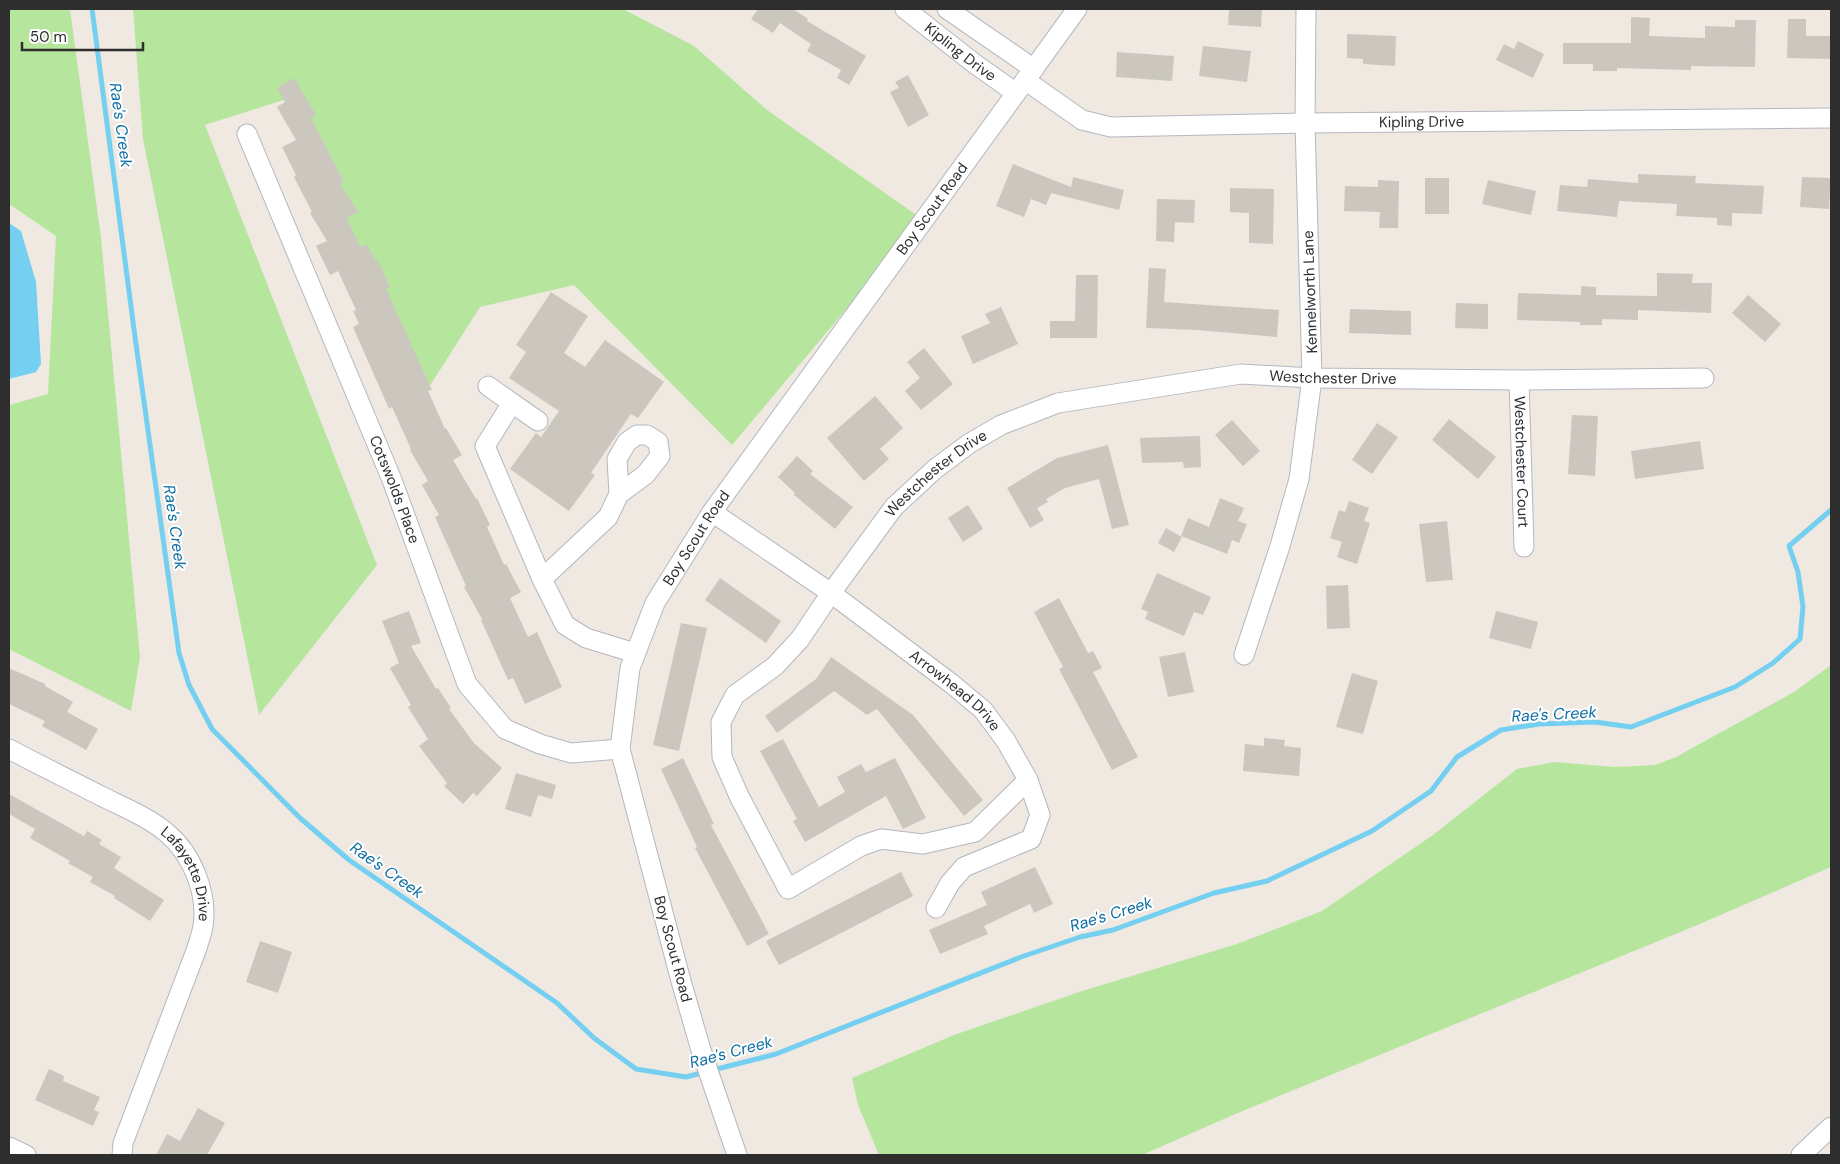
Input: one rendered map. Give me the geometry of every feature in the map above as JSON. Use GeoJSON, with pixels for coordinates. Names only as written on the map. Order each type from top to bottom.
{"type":"FeatureCollection","features":[{"type":"Feature","properties":{"kind":"street","name":"Kipling Drive"},"geometry":{"type":"LineString","coordinates":[[905,9],[975,64],[1025,81]]}},
{"type":"Feature","properties":{"kind":"street","name":"Kipling Drive"},"geometry":{"type":"LineString","coordinates":[[947,9],[1025,81],[1082,120],[1111,127],[1305,123],[1831,118]]}},
{"type":"Feature","properties":{"kind":"street","name":"Boy Scout Road"},"geometry":{"type":"LineString","coordinates":[[737,1155],[701,1050],[681,982],[620,749],[630,668],[655,603],[712,512],[1077,9]]}},
{"type":"Feature","properties":{"kind":"street","name":"Kennelworth Lane"},"geometry":{"type":"LineString","coordinates":[[1244,655],[1280,546],[1299,479],[1312,378],[1305,123],[1306,9]]}},
{"type":"Feature","properties":{"kind":"street","name":"Cotswolds Place"},"geometry":{"type":"LineString","coordinates":[[247,134],[392,480],[466,684],[505,729],[540,744],[571,754],[620,749]]}},
{"type":"Feature","properties":{"kind":"street","name":"Westchester Drive"},"geometry":{"type":"LineString","coordinates":[[1028,780],[975,832],[923,844],[881,839],[861,846],[788,888],[739,796],[722,757],[721,722],[734,695],[775,666],[800,639],[894,507],[935,470],[970,443],[1001,425],[1058,403],[1242,374],[1312,378],[1519,380],[1704,378]]}},
{"type":"Feature","properties":{"kind":"street","name":"Westchester Court"},"geometry":{"type":"LineString","coordinates":[[1519,380],[1524,547]]}},
{"type":"Feature","properties":{"kind":"street"},"geometry":{"type":"LineString","coordinates":[[488,386],[538,421]]}},
{"type":"Feature","properties":{"kind":"street"},"geometry":{"type":"LineString","coordinates":[[512,403],[485,446],[542,579],[565,626],[586,638],[635,653]]}},
{"type":"Feature","properties":{"kind":"street"},"geometry":{"type":"LineString","coordinates":[[542,579],[608,517],[619,494]]}},
{"type":"Feature","properties":{"kind":"street","name":"Arrowhead Drive"},"geometry":{"type":"LineString","coordinates":[[712,512],[831,593],[952,684],[983,710],[1006,741],[1028,780],[1040,815],[1031,839],[964,867],[950,883],[936,908]]}},
{"type":"Feature","properties":{"kind":"street","name":"Lafayette Drive"},"geometry":{"type":"LineString","coordinates":[[9,749],[142,817],[167,833],[182,847],[201,889],[203,926],[197,948],[119,1151]]}},
{"type":"Feature","properties":{"kind":"street"},"geometry":{"type":"LineString","coordinates":[[1800,1155],[1831,1127]]}},
{"type":"Feature","properties":{"kind":"street"},"geometry":{"type":"LineString","coordinates":[[9,1147],[26,1155]]}},
{"type":"Feature","properties":{"kind":"green space"},"geometry":{"type":"Polygon","coordinates":[[[9,9],[70,9],[101,238],[140,657],[131,711],[9,649],[9,405],[48,394],[56,236],[9,204],[9,9]]]}},
{"type":"Feature","properties":{"kind":"green space"},"geometry":{"type":"Polygon","coordinates":[[[133,9],[623,9],[694,46],[767,110],[922,219],[732,445],[574,285],[480,307],[424,395],[290,98],[205,125],[377,565],[259,715],[143,139],[133,9]]]}},
{"type":"Feature","properties":{"kind":"green space"},"geometry":{"type":"Polygon","coordinates":[[[1831,665],[1831,867],[1695,926],[1233,1115],[1142,1155],[879,1155],[858,1105],[852,1078],[954,1035],[1082,991],[1237,944],[1322,911],[1433,835],[1517,769],[1554,762],[1615,767],[1655,765],[1676,757],[1794,692],[1831,665]]]}},
{"type":"Feature","properties":{"kind":"water"},"geometry":{"type":"Polygon","coordinates":[[[9,223],[21,231],[36,282],[41,364],[36,372],[9,379],[9,223]]]}},
{"type":"Feature","properties":{"kind":"building"},"geometry":{"type":"Polygon","coordinates":[[[758,9],[793,9],[808,19],[807,21],[866,56],[849,85],[837,78],[841,70],[807,51],[811,44],[780,23],[773,33],[751,19],[758,9]]]}},
{"type":"Feature","properties":{"kind":"building"},"geometry":{"type":"Polygon","coordinates":[[[1229,9],[1262,9],[1261,27],[1228,25],[1229,9]]]}},
{"type":"Feature","properties":{"kind":"building"},"geometry":{"type":"Polygon","coordinates":[[[1631,17],[1650,18],[1649,36],[1705,38],[1705,26],[1735,27],[1735,20],[1756,20],[1755,67],[1691,66],[1691,70],[1617,68],[1617,71],[1593,71],[1593,64],[1563,64],[1563,43],[1631,43],[1631,17]]]}},
{"type":"Feature","properties":{"kind":"building"},"geometry":{"type":"Polygon","coordinates":[[[1788,19],[1806,19],[1806,36],[1831,36],[1831,59],[1787,58],[1788,19]]]}},
{"type":"Feature","properties":{"kind":"building"},"geometry":{"type":"Polygon","coordinates":[[[1347,34],[1396,36],[1395,66],[1363,64],[1363,59],[1347,58],[1347,34]]]}},
{"type":"Feature","properties":{"kind":"building"},"geometry":{"type":"Polygon","coordinates":[[[1518,41],[1544,54],[1533,78],[1496,60],[1504,44],[1514,49],[1518,41]]]}},
{"type":"Feature","properties":{"kind":"building"},"geometry":{"type":"Polygon","coordinates":[[[1203,46],[1251,51],[1247,82],[1199,76],[1203,46]]]}},
{"type":"Feature","properties":{"kind":"building"},"geometry":{"type":"Polygon","coordinates":[[[1117,52],[1174,56],[1172,81],[1116,77],[1117,52]]]}},
{"type":"Feature","properties":{"kind":"building"},"geometry":{"type":"Polygon","coordinates":[[[908,75],[929,115],[908,127],[890,92],[899,88],[895,82],[908,75]]]}},
{"type":"Feature","properties":{"kind":"building"},"geometry":{"type":"Polygon","coordinates":[[[294,78],[316,115],[311,118],[344,182],[340,184],[358,212],[347,218],[360,247],[367,244],[375,260],[377,259],[390,287],[386,289],[432,390],[428,391],[445,429],[462,455],[453,460],[477,498],[490,525],[487,527],[504,565],[506,564],[521,592],[510,598],[528,637],[537,632],[562,687],[525,704],[513,678],[508,680],[482,619],[464,587],[466,586],[435,517],[439,515],[422,485],[428,481],[410,450],[392,407],[389,409],[353,327],[359,324],[353,311],[356,310],[338,271],[330,275],[316,246],[327,241],[310,213],[312,212],[294,177],[296,175],[282,147],[296,140],[277,107],[285,102],[277,88],[294,78]]]}},
{"type":"Feature","properties":{"kind":"building"},"geometry":{"type":"Polygon","coordinates":[[[1013,164],[1071,187],[1073,177],[1124,190],[1119,210],[1051,193],[1046,205],[1031,199],[1024,217],[996,206],[1013,164]]]}},
{"type":"Feature","properties":{"kind":"building"},"geometry":{"type":"Polygon","coordinates":[[[1638,174],[1696,176],[1695,183],[1764,186],[1762,214],[1732,213],[1732,226],[1717,225],[1717,218],[1676,216],[1677,204],[1619,201],[1617,217],[1557,211],[1560,185],[1587,187],[1588,179],[1638,183],[1638,174]]]}},
{"type":"Feature","properties":{"kind":"building"},"geometry":{"type":"Polygon","coordinates":[[[1802,177],[1831,178],[1829,209],[1800,207],[1802,177]]]}},
{"type":"Feature","properties":{"kind":"building"},"geometry":{"type":"Polygon","coordinates":[[[1425,178],[1449,178],[1449,214],[1425,214],[1425,178]]]}},
{"type":"Feature","properties":{"kind":"building"},"geometry":{"type":"Polygon","coordinates":[[[1378,180],[1399,181],[1398,228],[1379,228],[1380,212],[1344,211],[1345,186],[1378,187],[1378,180]]]}},
{"type":"Feature","properties":{"kind":"building"},"geometry":{"type":"Polygon","coordinates":[[[1488,180],[1536,191],[1531,215],[1482,204],[1488,180]]]}},
{"type":"Feature","properties":{"kind":"building"},"geometry":{"type":"Polygon","coordinates":[[[1230,188],[1274,189],[1273,244],[1249,243],[1249,213],[1230,212],[1230,188]]]}},
{"type":"Feature","properties":{"kind":"building"},"geometry":{"type":"Polygon","coordinates":[[[1157,199],[1195,200],[1194,223],[1175,222],[1174,242],[1156,241],[1157,199]]]}},
{"type":"Feature","properties":{"kind":"building"},"geometry":{"type":"Polygon","coordinates":[[[1149,268],[1166,269],[1164,302],[1279,310],[1277,337],[1197,330],[1146,328],[1149,268]]]}},
{"type":"Feature","properties":{"kind":"building"},"geometry":{"type":"Polygon","coordinates":[[[1657,273],[1693,274],[1692,283],[1712,283],[1711,313],[1638,310],[1638,320],[1602,319],[1602,325],[1580,325],[1580,322],[1517,320],[1518,293],[1581,295],[1581,286],[1596,287],[1596,295],[1657,296],[1657,273]]]}},
{"type":"Feature","properties":{"kind":"building"},"geometry":{"type":"Polygon","coordinates":[[[1076,275],[1098,275],[1097,338],[1050,338],[1050,321],[1075,321],[1076,275]]]}},
{"type":"Feature","properties":{"kind":"building"},"geometry":{"type":"Polygon","coordinates":[[[551,292],[588,316],[564,353],[585,367],[605,340],[664,382],[638,418],[631,414],[591,473],[595,475],[569,511],[510,469],[536,433],[541,437],[559,411],[509,378],[526,352],[516,345],[551,292]]]}},
{"type":"Feature","properties":{"kind":"building"},"geometry":{"type":"Polygon","coordinates":[[[1748,295],[1781,324],[1765,342],[1732,313],[1748,295]]]}},
{"type":"Feature","properties":{"kind":"building"},"geometry":{"type":"Polygon","coordinates":[[[1456,303],[1488,304],[1488,329],[1455,328],[1456,303]]]}},
{"type":"Feature","properties":{"kind":"building"},"geometry":{"type":"Polygon","coordinates":[[[1001,307],[1018,344],[973,364],[961,336],[990,323],[985,314],[1001,307]]]}},
{"type":"Feature","properties":{"kind":"building"},"geometry":{"type":"Polygon","coordinates":[[[1350,309],[1411,311],[1411,335],[1349,333],[1350,309]]]}},
{"type":"Feature","properties":{"kind":"building"},"geometry":{"type":"Polygon","coordinates":[[[924,348],[953,384],[921,410],[905,391],[920,378],[907,362],[924,348]]]}},
{"type":"Feature","properties":{"kind":"building"},"geometry":{"type":"Polygon","coordinates":[[[875,396],[903,428],[880,449],[889,459],[864,481],[827,438],[875,396]]]}},
{"type":"Feature","properties":{"kind":"building"},"geometry":{"type":"Polygon","coordinates":[[[1572,415],[1598,416],[1595,476],[1568,474],[1572,415]]]}},
{"type":"Feature","properties":{"kind":"building"},"geometry":{"type":"Polygon","coordinates":[[[1449,419],[1496,457],[1478,479],[1432,440],[1449,419]]]}},
{"type":"Feature","properties":{"kind":"building"},"geometry":{"type":"Polygon","coordinates":[[[1232,420],[1260,451],[1243,466],[1215,435],[1232,420]]]}},
{"type":"Feature","properties":{"kind":"building"},"geometry":{"type":"Polygon","coordinates":[[[1377,423],[1398,437],[1372,474],[1352,460],[1377,423]]]}},
{"type":"Feature","properties":{"kind":"building"},"geometry":{"type":"Polygon","coordinates":[[[1200,436],[1201,467],[1184,468],[1183,462],[1142,463],[1140,438],[1200,436]]]}},
{"type":"Feature","properties":{"kind":"building"},"geometry":{"type":"Polygon","coordinates":[[[1700,441],[1704,469],[1635,479],[1631,451],[1700,441]]]}},
{"type":"Feature","properties":{"kind":"building"},"geometry":{"type":"Polygon","coordinates":[[[1108,445],[1129,525],[1112,529],[1099,479],[1065,488],[1046,499],[1048,502],[1037,508],[1044,520],[1030,528],[1007,488],[1057,458],[1108,445]]]}},
{"type":"Feature","properties":{"kind":"building"},"geometry":{"type":"Polygon","coordinates":[[[797,456],[813,471],[810,474],[853,507],[835,529],[794,495],[795,493],[778,477],[797,456]]]}},
{"type":"Feature","properties":{"kind":"building"},"geometry":{"type":"Polygon","coordinates":[[[1220,498],[1244,508],[1238,521],[1247,524],[1239,543],[1232,540],[1227,554],[1181,536],[1188,518],[1209,527],[1220,498]]]}},
{"type":"Feature","properties":{"kind":"building"},"geometry":{"type":"Polygon","coordinates":[[[1349,501],[1369,508],[1364,521],[1370,523],[1357,564],[1337,557],[1342,542],[1330,538],[1339,510],[1345,512],[1349,501]]]}},
{"type":"Feature","properties":{"kind":"building"},"geometry":{"type":"Polygon","coordinates":[[[968,505],[983,529],[963,542],[948,518],[968,505]]]}},
{"type":"Feature","properties":{"kind":"building"},"geometry":{"type":"Polygon","coordinates":[[[1447,521],[1453,580],[1426,582],[1419,524],[1447,521]]]}},
{"type":"Feature","properties":{"kind":"building"},"geometry":{"type":"Polygon","coordinates":[[[1166,528],[1182,537],[1174,552],[1158,543],[1166,528]]]}},
{"type":"Feature","properties":{"kind":"building"},"geometry":{"type":"Polygon","coordinates":[[[1157,573],[1211,597],[1203,615],[1194,612],[1184,636],[1145,619],[1148,612],[1141,609],[1157,573]]]}},
{"type":"Feature","properties":{"kind":"building"},"geometry":{"type":"Polygon","coordinates":[[[720,578],[781,621],[766,643],[705,600],[720,578]]]}},
{"type":"Feature","properties":{"kind":"building"},"geometry":{"type":"Polygon","coordinates":[[[1348,585],[1350,628],[1327,629],[1326,586],[1348,585]]]}},
{"type":"Feature","properties":{"kind":"building"},"geometry":{"type":"Polygon","coordinates":[[[1059,598],[1088,653],[1093,651],[1102,668],[1093,672],[1138,757],[1112,770],[1059,669],[1063,667],[1034,612],[1059,598]]]}},
{"type":"Feature","properties":{"kind":"building"},"geometry":{"type":"Polygon","coordinates":[[[409,611],[421,643],[411,646],[436,689],[438,688],[451,708],[449,709],[474,743],[502,768],[477,796],[473,793],[463,804],[444,786],[447,783],[419,746],[428,739],[408,707],[411,705],[390,668],[399,663],[382,621],[409,611]]]}},
{"type":"Feature","properties":{"kind":"building"},"geometry":{"type":"Polygon","coordinates":[[[1496,611],[1538,622],[1531,649],[1489,638],[1496,611]]]}},
{"type":"Feature","properties":{"kind":"building"},"geometry":{"type":"Polygon","coordinates":[[[681,623],[707,628],[679,751],[653,745],[681,623]]]}},
{"type":"Feature","properties":{"kind":"building"},"geometry":{"type":"Polygon","coordinates":[[[1185,652],[1194,692],[1168,697],[1159,657],[1185,652]]]}},
{"type":"Feature","properties":{"kind":"building"},"geometry":{"type":"Polygon","coordinates":[[[831,657],[913,715],[983,800],[964,816],[877,709],[867,715],[834,691],[777,733],[765,716],[816,679],[831,657]]]}},
{"type":"Feature","properties":{"kind":"building"},"geometry":{"type":"Polygon","coordinates":[[[9,668],[45,684],[45,686],[73,702],[67,712],[98,729],[86,750],[42,726],[45,721],[9,704],[9,668]]]}},
{"type":"Feature","properties":{"kind":"building"},"geometry":{"type":"Polygon","coordinates":[[[1352,673],[1378,681],[1363,734],[1336,727],[1352,673]]]}},
{"type":"Feature","properties":{"kind":"building"},"geometry":{"type":"Polygon","coordinates":[[[1264,738],[1285,740],[1284,746],[1301,748],[1299,776],[1243,771],[1245,744],[1264,746],[1264,738]]]}},
{"type":"Feature","properties":{"kind":"building"},"geometry":{"type":"Polygon","coordinates":[[[783,739],[819,807],[845,792],[837,777],[861,764],[866,772],[895,758],[926,818],[903,829],[886,796],[805,842],[793,821],[797,819],[760,751],[783,739]]]}},
{"type":"Feature","properties":{"kind":"building"},"geometry":{"type":"Polygon","coordinates":[[[683,758],[714,824],[711,825],[769,934],[747,946],[695,848],[697,847],[661,769],[683,758]]]}},
{"type":"Feature","properties":{"kind":"building"},"geometry":{"type":"Polygon","coordinates":[[[516,773],[556,785],[552,799],[538,795],[531,817],[505,809],[516,773]]]}},
{"type":"Feature","properties":{"kind":"building"},"geometry":{"type":"Polygon","coordinates":[[[9,794],[84,836],[87,831],[102,840],[99,844],[121,857],[114,868],[164,900],[150,921],[114,898],[115,896],[90,882],[93,877],[68,863],[70,861],[30,838],[35,829],[9,814],[9,794]]]}},
{"type":"Feature","properties":{"kind":"building"},"geometry":{"type":"Polygon","coordinates":[[[1035,867],[1053,904],[1034,913],[1030,904],[984,926],[988,934],[940,954],[929,930],[987,905],[981,892],[1035,867]]]}},
{"type":"Feature","properties":{"kind":"building"},"geometry":{"type":"Polygon","coordinates":[[[901,872],[913,896],[779,965],[766,941],[901,872]]]}},
{"type":"Feature","properties":{"kind":"building"},"geometry":{"type":"Polygon","coordinates":[[[260,941],[292,952],[278,993],[246,982],[260,941]]]}},
{"type":"Feature","properties":{"kind":"building"},"geometry":{"type":"Polygon","coordinates":[[[49,1069],[64,1076],[63,1081],[100,1097],[94,1110],[99,1112],[93,1126],[35,1100],[49,1069]]]}},
{"type":"Feature","properties":{"kind":"building"},"geometry":{"type":"Polygon","coordinates":[[[198,1108],[225,1123],[207,1155],[156,1155],[167,1134],[180,1141],[198,1108]]]}},
{"type":"Feature","properties":{"kind":"waterway","name":"Rae's Creek"},"geometry":{"type":"LineString","coordinates":[[92,9],[179,653],[189,685],[212,729],[300,818],[349,860],[557,1003],[594,1038],[636,1069],[686,1077],[705,1072]]}},
{"type":"Feature","properties":{"kind":"waterway","name":"Rae's Creek"},"geometry":{"type":"LineString","coordinates":[[713,1070],[776,1054],[1021,957],[1080,937],[1113,930],[1214,893],[1267,881],[1372,831],[1431,791],[1457,757],[1501,730],[1539,724],[1595,722],[1631,727],[1735,687],[1773,663],[1800,639],[1803,607],[1798,572],[1789,546],[1831,510]]}}]}
